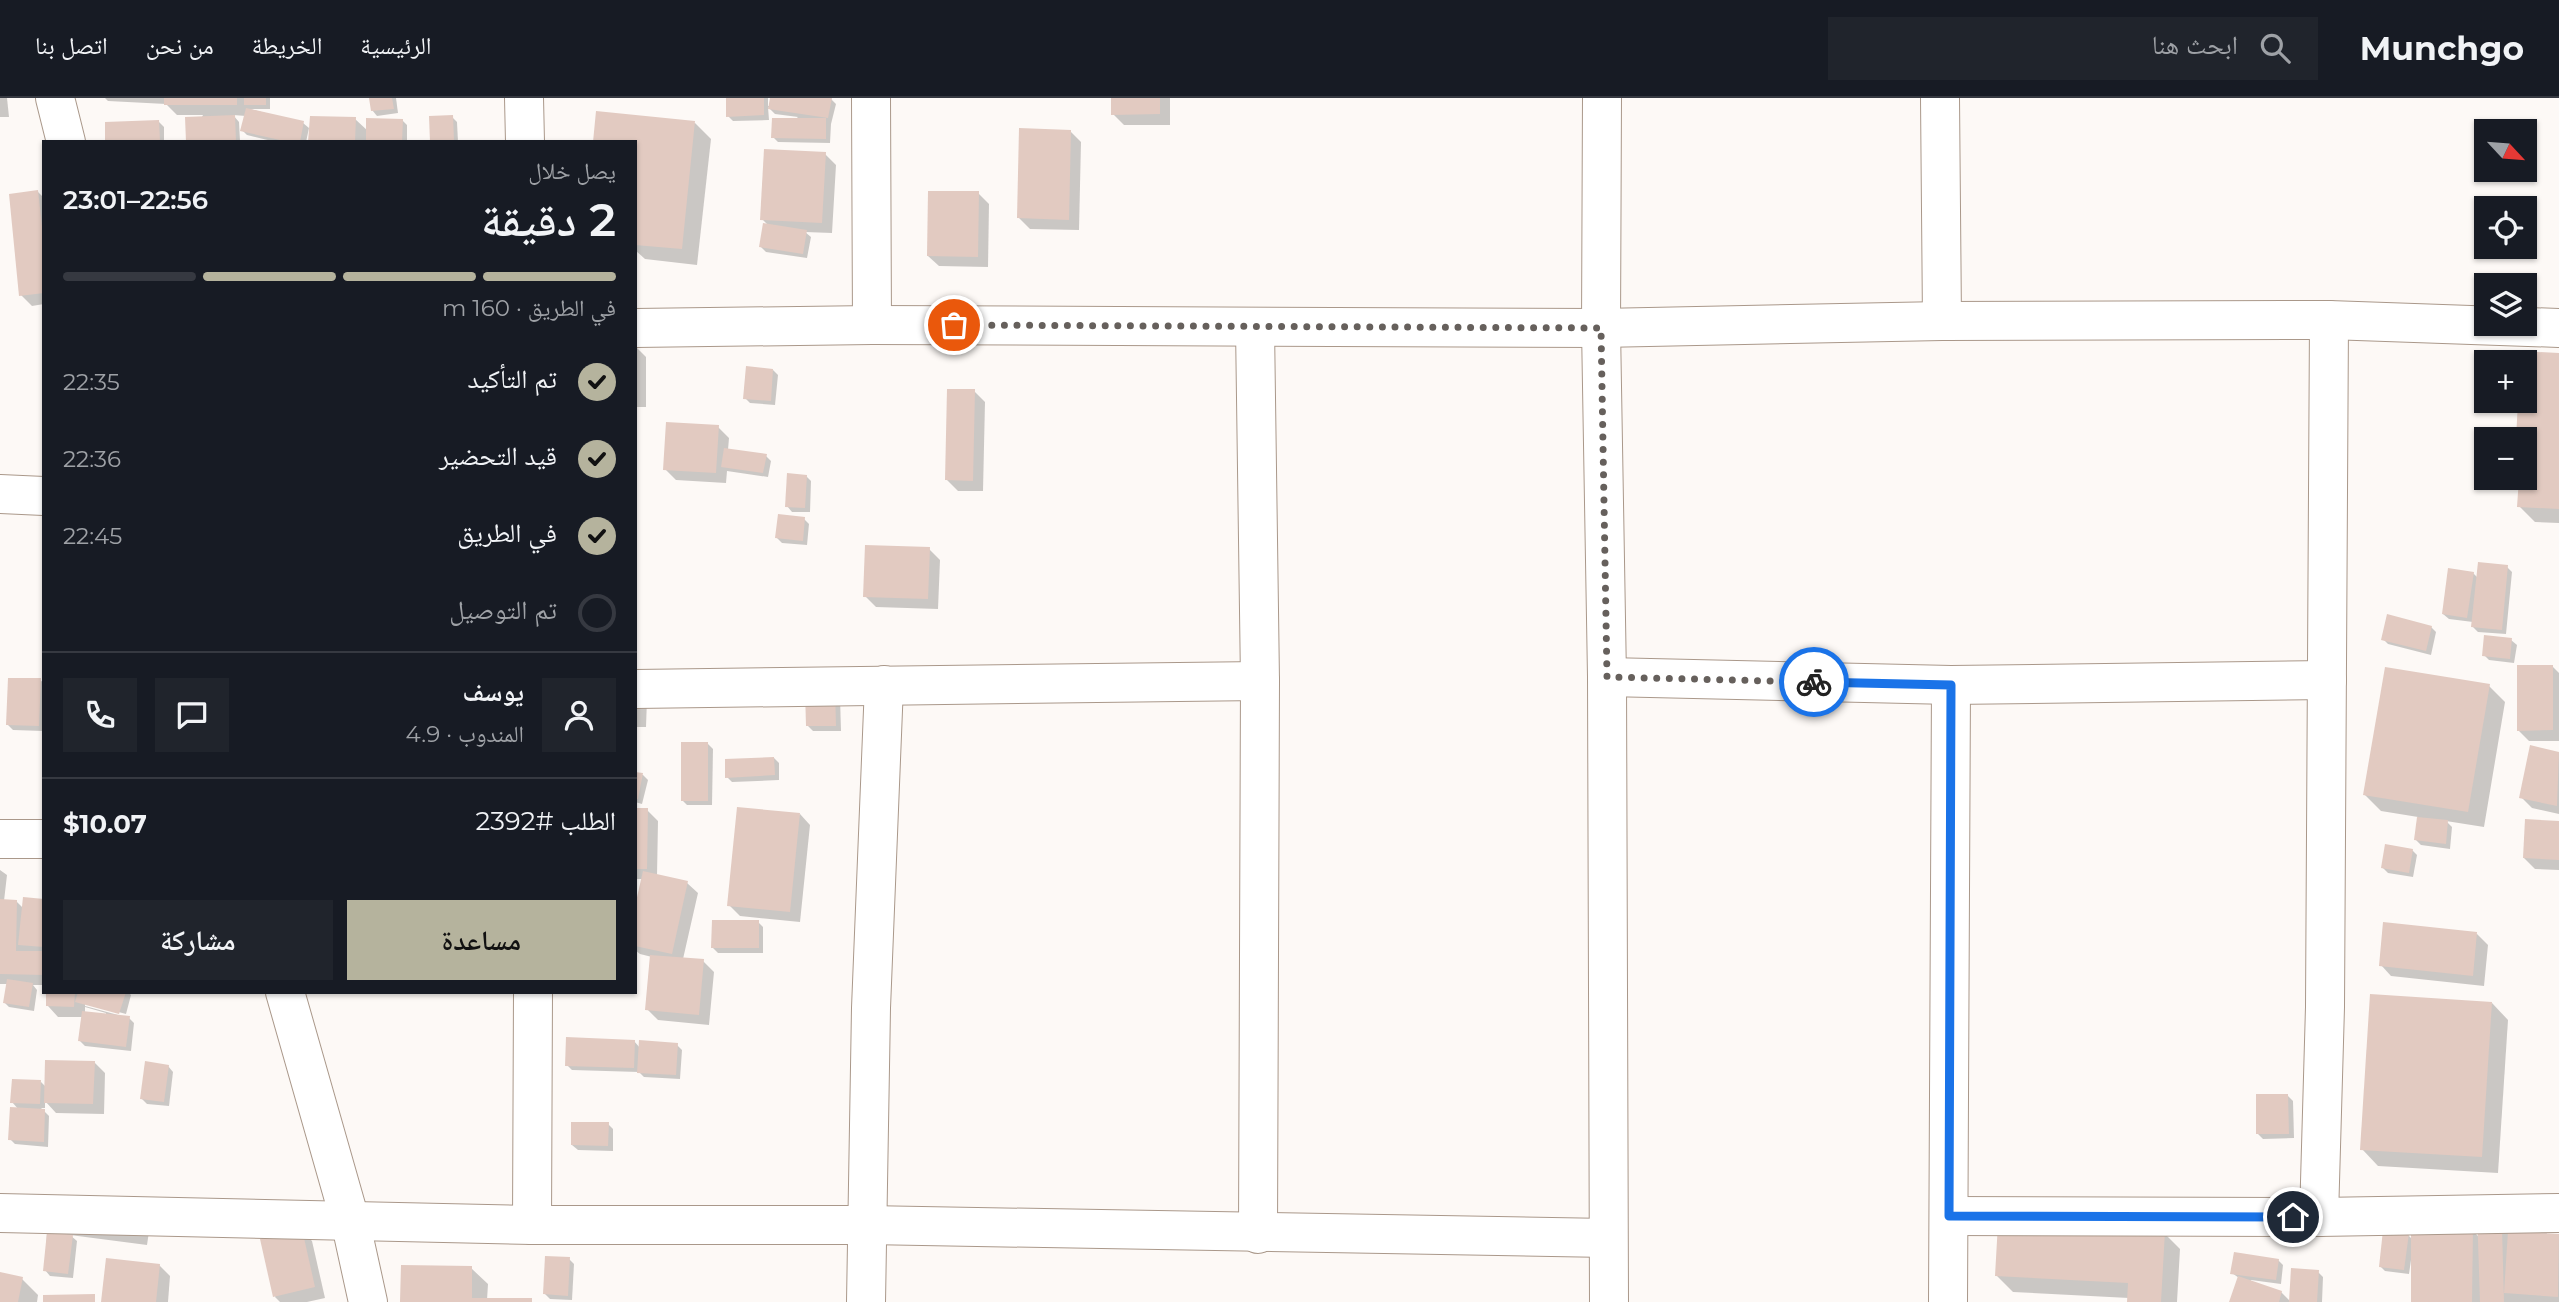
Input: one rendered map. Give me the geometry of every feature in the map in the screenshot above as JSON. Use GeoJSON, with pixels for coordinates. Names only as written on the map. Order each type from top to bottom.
{"type":"FeatureCollection","features":[{"type":"Feature","properties":{"kind":"street"},"geometry":{"type":"LineString","coordinates":[[55,98],[66,140]]}},
{"type":"Feature","properties":{"kind":"street"},"geometry":{"type":"LineString","coordinates":[[524,98],[525,140]]}},
{"type":"Feature","properties":{"kind":"street"},"geometry":{"type":"LineString","coordinates":[[871,98],[872,325]]}},
{"type":"Feature","properties":{"kind":"street"},"geometry":{"type":"LineString","coordinates":[[1602,98],[1601,328],[1607,677],[1609,1302]]}},
{"type":"Feature","properties":{"kind":"street"},"geometry":{"type":"LineString","coordinates":[[1940,98],[1942,321]]}},
{"type":"Feature","properties":{"kind":"street"},"geometry":{"type":"LineString","coordinates":[[637,328],[872,325],[1601,328],[1942,321],[2329,320],[2559,328]]}},
{"type":"Feature","properties":{"kind":"street"},"geometry":{"type":"LineString","coordinates":[[2319,1217],[2325,1007],[2329,320]]}},
{"type":"Feature","properties":{"kind":"street"},"geometry":{"type":"LineString","coordinates":[[1255,327],[1260,681],[1258,1234]]}},
{"type":"Feature","properties":{"kind":"street"},"geometry":{"type":"LineString","coordinates":[[0,494],[42,495]]}},
{"type":"Feature","properties":{"kind":"street"},"geometry":{"type":"LineString","coordinates":[[1607,677],[1951,685],[2327,680]]}},
{"type":"Feature","properties":{"kind":"street"},"geometry":{"type":"LineString","coordinates":[[637,689],[1260,681]]}},
{"type":"Feature","properties":{"kind":"street"},"geometry":{"type":"LineString","coordinates":[[866,1302],[871,1008],[884,685]]}},
{"type":"Feature","properties":{"kind":"street"},"geometry":{"type":"LineString","coordinates":[[1948,1302],[1951,685]]}},
{"type":"Feature","properties":{"kind":"street"},"geometry":{"type":"LineString","coordinates":[[0,839],[42,839]]}},
{"type":"Feature","properties":{"kind":"street"},"geometry":{"type":"LineString","coordinates":[[286,994],[350,1220],[368,1302]]}},
{"type":"Feature","properties":{"kind":"street"},"geometry":{"type":"LineString","coordinates":[[532,1226],[533,994]]}},
{"type":"Feature","properties":{"kind":"street"},"geometry":{"type":"LineString","coordinates":[[0,1213],[532,1226],[867,1225],[1258,1234],[1608,1238]]}},
{"type":"Feature","properties":{"kind":"street"},"geometry":{"type":"LineString","coordinates":[[1949,1216],[2319,1217],[2559,1213]]}},
{"type":"Feature","properties":{"kind":"building"},"geometry":{"type":"Polygon","coordinates":[[[164,98],[237,98],[237,105],[164,105],[164,98]]]}},
{"type":"Feature","properties":{"kind":"building"},"geometry":{"type":"Polygon","coordinates":[[[244,98],[266,98],[266,105],[244,105],[244,98]]]}},
{"type":"Feature","properties":{"kind":"building"},"geometry":{"type":"Polygon","coordinates":[[[369,98],[392,98],[394,109],[371,111],[369,98]]]}},
{"type":"Feature","properties":{"kind":"building"},"geometry":{"type":"Polygon","coordinates":[[[726,98],[764,98],[764,115],[726,117],[726,98]]]}},
{"type":"Feature","properties":{"kind":"building"},"geometry":{"type":"Polygon","coordinates":[[[770,98],[832,98],[828,118],[768,109],[770,98]]]}},
{"type":"Feature","properties":{"kind":"building"},"geometry":{"type":"Polygon","coordinates":[[[1111,98],[1160,98],[1160,114],[1111,115],[1111,98]]]}},
{"type":"Feature","properties":{"kind":"building"},"geometry":{"type":"Polygon","coordinates":[[[246,108],[304,121],[300,140],[280,140],[240,131],[246,108]]]}},
{"type":"Feature","properties":{"kind":"building"},"geometry":{"type":"Polygon","coordinates":[[[596,111],[695,121],[682,249],[637,245],[637,140],[593,140],[596,111]]]}},
{"type":"Feature","properties":{"kind":"building"},"geometry":{"type":"Polygon","coordinates":[[[235,115],[236,140],[186,140],[185,117],[235,115]]]}},
{"type":"Feature","properties":{"kind":"building"},"geometry":{"type":"Polygon","coordinates":[[[453,115],[454,140],[430,140],[429,116],[453,115]]]}},
{"type":"Feature","properties":{"kind":"building"},"geometry":{"type":"Polygon","coordinates":[[[310,116],[356,117],[355,140],[308,140],[310,116]]]}},
{"type":"Feature","properties":{"kind":"building"},"geometry":{"type":"Polygon","coordinates":[[[366,118],[403,119],[402,140],[366,140],[366,118]]]}},
{"type":"Feature","properties":{"kind":"building"},"geometry":{"type":"Polygon","coordinates":[[[772,118],[826,118],[826,139],[771,138],[772,118]]]}},
{"type":"Feature","properties":{"kind":"building"},"geometry":{"type":"Polygon","coordinates":[[[159,120],[160,140],[105,140],[105,122],[159,120]]]}},
{"type":"Feature","properties":{"kind":"building"},"geometry":{"type":"Polygon","coordinates":[[[1019,128],[1071,130],[1069,220],[1017,218],[1019,128]]]}},
{"type":"Feature","properties":{"kind":"building"},"geometry":{"type":"Polygon","coordinates":[[[764,149],[826,152],[822,223],[760,220],[764,149]]]}},
{"type":"Feature","properties":{"kind":"building"},"geometry":{"type":"Polygon","coordinates":[[[38,190],[42,226],[42,293],[19,296],[9,194],[38,190]]]}},
{"type":"Feature","properties":{"kind":"building"},"geometry":{"type":"Polygon","coordinates":[[[928,191],[979,191],[978,257],[927,256],[928,191]]]}},
{"type":"Feature","properties":{"kind":"building"},"geometry":{"type":"Polygon","coordinates":[[[763,223],[807,230],[803,254],[759,247],[763,223]]]}},
{"type":"Feature","properties":{"kind":"building"},"geometry":{"type":"Polygon","coordinates":[[[2537,352],[2559,353],[2559,509],[2517,507],[2518,490],[2537,490],[2537,427],[2517,427],[2517,413],[2537,413],[2537,352]]]}},
{"type":"Feature","properties":{"kind":"building"},"geometry":{"type":"Polygon","coordinates":[[[746,366],[773,369],[771,401],[743,399],[746,366]]]}},
{"type":"Feature","properties":{"kind":"building"},"geometry":{"type":"Polygon","coordinates":[[[947,389],[975,389],[973,481],[945,480],[947,389]]]}},
{"type":"Feature","properties":{"kind":"building"},"geometry":{"type":"Polygon","coordinates":[[[666,422],[719,425],[716,473],[663,470],[666,422]]]}},
{"type":"Feature","properties":{"kind":"building"},"geometry":{"type":"Polygon","coordinates":[[[724,448],[767,454],[763,473],[721,467],[724,448]]]}},
{"type":"Feature","properties":{"kind":"building"},"geometry":{"type":"Polygon","coordinates":[[[787,473],[807,475],[805,508],[785,507],[787,473]]]}},
{"type":"Feature","properties":{"kind":"building"},"geometry":{"type":"Polygon","coordinates":[[[778,514],[805,517],[803,541],[775,538],[778,514]]]}},
{"type":"Feature","properties":{"kind":"building"},"geometry":{"type":"Polygon","coordinates":[[[865,545],[930,547],[928,599],[863,597],[865,545]]]}},
{"type":"Feature","properties":{"kind":"building"},"geometry":{"type":"Polygon","coordinates":[[[2478,562],[2508,565],[2502,630],[2471,627],[2478,562]]]}},
{"type":"Feature","properties":{"kind":"building"},"geometry":{"type":"Polygon","coordinates":[[[2448,568],[2474,572],[2467,618],[2442,614],[2448,568]]]}},
{"type":"Feature","properties":{"kind":"building"},"geometry":{"type":"Polygon","coordinates":[[[2387,614],[2432,626],[2426,651],[2381,640],[2387,614]]]}},
{"type":"Feature","properties":{"kind":"building"},"geometry":{"type":"Polygon","coordinates":[[[2484,635],[2512,638],[2510,659],[2482,656],[2484,635]]]}},
{"type":"Feature","properties":{"kind":"building"},"geometry":{"type":"Polygon","coordinates":[[[2517,665],[2553,665],[2553,730],[2517,731],[2517,665]]]}},
{"type":"Feature","properties":{"kind":"building"},"geometry":{"type":"Polygon","coordinates":[[[2385,667],[2490,684],[2468,812],[2363,795],[2385,667]]]}},
{"type":"Feature","properties":{"kind":"building"},"geometry":{"type":"Polygon","coordinates":[[[8,678],[41,678],[39,726],[6,725],[8,678]]]}},
{"type":"Feature","properties":{"kind":"building"},"geometry":{"type":"Polygon","coordinates":[[[835,690],[836,726],[806,726],[805,691],[835,690]]]}},
{"type":"Feature","properties":{"kind":"building"},"geometry":{"type":"Polygon","coordinates":[[[681,742],[708,742],[708,801],[681,801],[681,742]]]}},
{"type":"Feature","properties":{"kind":"building"},"geometry":{"type":"Polygon","coordinates":[[[2530,745],[2559,752],[2557,806],[2519,798],[2530,745]]]}},
{"type":"Feature","properties":{"kind":"building"},"geometry":{"type":"Polygon","coordinates":[[[774,757],[775,775],[725,778],[725,759],[774,757]]]}},
{"type":"Feature","properties":{"kind":"building"},"geometry":{"type":"Polygon","coordinates":[[[637,772],[643,773],[637,799],[637,772]]]}},
{"type":"Feature","properties":{"kind":"building"},"geometry":{"type":"Polygon","coordinates":[[[737,807],[800,813],[790,912],[727,906],[737,807]]]}},
{"type":"Feature","properties":{"kind":"building"},"geometry":{"type":"Polygon","coordinates":[[[637,808],[648,808],[647,869],[637,869],[637,808]]]}},
{"type":"Feature","properties":{"kind":"building"},"geometry":{"type":"Polygon","coordinates":[[[2417,817],[2448,820],[2446,844],[2414,840],[2417,817]]]}},
{"type":"Feature","properties":{"kind":"building"},"geometry":{"type":"Polygon","coordinates":[[[2525,819],[2559,821],[2559,860],[2523,858],[2525,819]]]}},
{"type":"Feature","properties":{"kind":"building"},"geometry":{"type":"Polygon","coordinates":[[[2385,844],[2413,849],[2409,873],[2381,868],[2385,844]]]}},
{"type":"Feature","properties":{"kind":"building"},"geometry":{"type":"Polygon","coordinates":[[[643,871],[688,881],[672,954],[637,946],[637,897],[643,871]]]}},
{"type":"Feature","properties":{"kind":"building"},"geometry":{"type":"Polygon","coordinates":[[[23,897],[42,899],[42,947],[18,945],[23,897]]]}},
{"type":"Feature","properties":{"kind":"building"},"geometry":{"type":"Polygon","coordinates":[[[0,899],[17,900],[16,951],[42,951],[42,975],[0,974],[0,899]]]}},
{"type":"Feature","properties":{"kind":"building"},"geometry":{"type":"Polygon","coordinates":[[[712,920],[759,920],[759,948],[711,948],[712,920]]]}},
{"type":"Feature","properties":{"kind":"building"},"geometry":{"type":"Polygon","coordinates":[[[2383,922],[2477,932],[2473,976],[2379,966],[2383,922]]]}},
{"type":"Feature","properties":{"kind":"building"},"geometry":{"type":"Polygon","coordinates":[[[650,955],[704,959],[699,1015],[645,1010],[650,955]]]}},
{"type":"Feature","properties":{"kind":"building"},"geometry":{"type":"Polygon","coordinates":[[[7,979],[33,983],[29,1007],[3,1003],[7,979]]]}},
{"type":"Feature","properties":{"kind":"building"},"geometry":{"type":"Polygon","coordinates":[[[46,994],[75,994],[74,1007],[46,1006],[46,994]]]}},
{"type":"Feature","properties":{"kind":"building"},"geometry":{"type":"Polygon","coordinates":[[[77,994],[125,994],[119,1014],[75,1002],[77,994]]]}},
{"type":"Feature","properties":{"kind":"building"},"geometry":{"type":"Polygon","coordinates":[[[2370,994],[2492,1002],[2482,1157],[2360,1150],[2370,994]]]}},
{"type":"Feature","properties":{"kind":"building"},"geometry":{"type":"Polygon","coordinates":[[[82,1011],[130,1016],[126,1047],[78,1041],[82,1011]]]}},
{"type":"Feature","properties":{"kind":"building"},"geometry":{"type":"Polygon","coordinates":[[[566,1037],[635,1040],[634,1068],[565,1066],[566,1037]]]}},
{"type":"Feature","properties":{"kind":"building"},"geometry":{"type":"Polygon","coordinates":[[[639,1040],[678,1043],[676,1075],[637,1073],[639,1040]]]}},
{"type":"Feature","properties":{"kind":"building"},"geometry":{"type":"Polygon","coordinates":[[[45,1060],[95,1061],[93,1104],[44,1103],[45,1060]]]}},
{"type":"Feature","properties":{"kind":"building"},"geometry":{"type":"Polygon","coordinates":[[[145,1061],[169,1065],[164,1102],[140,1099],[145,1061]]]}},
{"type":"Feature","properties":{"kind":"building"},"geometry":{"type":"Polygon","coordinates":[[[12,1079],[41,1080],[40,1104],[10,1103],[12,1079]]]}},
{"type":"Feature","properties":{"kind":"building"},"geometry":{"type":"Polygon","coordinates":[[[2256,1094],[2288,1094],[2289,1134],[2256,1134],[2256,1094]]]}},
{"type":"Feature","properties":{"kind":"building"},"geometry":{"type":"Polygon","coordinates":[[[10,1107],[45,1109],[44,1142],[8,1140],[10,1107]]]}},
{"type":"Feature","properties":{"kind":"building"},"geometry":{"type":"Polygon","coordinates":[[[571,1122],[609,1122],[608,1146],[571,1145],[571,1122]]]}},
{"type":"Feature","properties":{"kind":"building"},"geometry":{"type":"Polygon","coordinates":[[[2477,1210],[2502,1228],[2504,1302],[2480,1302],[2477,1210]]]}},
{"type":"Feature","properties":{"kind":"building"},"geometry":{"type":"Polygon","coordinates":[[[1998,1223],[2165,1231],[2161,1302],[2127,1302],[2128,1283],[1995,1276],[1998,1223]]]}},
{"type":"Feature","properties":{"kind":"building"},"geometry":{"type":"Polygon","coordinates":[[[2411,1228],[2473,1228],[2472,1302],[2411,1302],[2411,1228]]]}},
{"type":"Feature","properties":{"kind":"building"},"geometry":{"type":"Polygon","coordinates":[[[302,1229],[315,1287],[273,1297],[260,1239],[302,1229]]]}},
{"type":"Feature","properties":{"kind":"building"},"geometry":{"type":"Polygon","coordinates":[[[2383,1230],[2409,1233],[2404,1270],[2379,1267],[2383,1230]]]}},
{"type":"Feature","properties":{"kind":"building"},"geometry":{"type":"Polygon","coordinates":[[[2508,1231],[2559,1234],[2558,1297],[2504,1293],[2508,1231]]]}},
{"type":"Feature","properties":{"kind":"building"},"geometry":{"type":"Polygon","coordinates":[[[47,1232],[73,1235],[68,1274],[43,1271],[47,1232]]]}},
{"type":"Feature","properties":{"kind":"building"},"geometry":{"type":"Polygon","coordinates":[[[2234,1252],[2279,1259],[2276,1280],[2230,1274],[2234,1252]]]}},
{"type":"Feature","properties":{"kind":"building"},"geometry":{"type":"Polygon","coordinates":[[[545,1256],[570,1257],[568,1296],[543,1294],[545,1256]]]}},
{"type":"Feature","properties":{"kind":"building"},"geometry":{"type":"Polygon","coordinates":[[[106,1258],[160,1264],[156,1302],[101,1302],[106,1258]]]}},
{"type":"Feature","properties":{"kind":"building"},"geometry":{"type":"Polygon","coordinates":[[[401,1265],[472,1266],[472,1298],[532,1298],[532,1302],[400,1302],[401,1265]]]}},
{"type":"Feature","properties":{"kind":"building"},"geometry":{"type":"Polygon","coordinates":[[[2291,1268],[2319,1270],[2317,1302],[2289,1302],[2291,1268]]]}},
{"type":"Feature","properties":{"kind":"building"},"geometry":{"type":"Polygon","coordinates":[[[0,1272],[23,1277],[18,1302],[0,1302],[0,1272]]]}},
{"type":"Feature","properties":{"kind":"building"},"geometry":{"type":"Polygon","coordinates":[[[2238,1276],[2282,1291],[2279,1302],[2229,1302],[2238,1276]]]}},
{"type":"Feature","properties":{"kind":"building"},"geometry":{"type":"Polygon","coordinates":[[[95,1294],[95,1302],[43,1302],[43,1295],[95,1294]]]}},
{"type":"Feature","properties":{"kind":"way so far"},"geometry":{"type":"LineString","coordinates":[[954,325],[1601,328],[1607,677],[1814,682]]}},
{"type":"Feature","properties":{"kind":"route"},"geometry":{"type":"LineString","coordinates":[[1814,682],[1951,685],[1949,1216],[2293,1217]]}}]}
